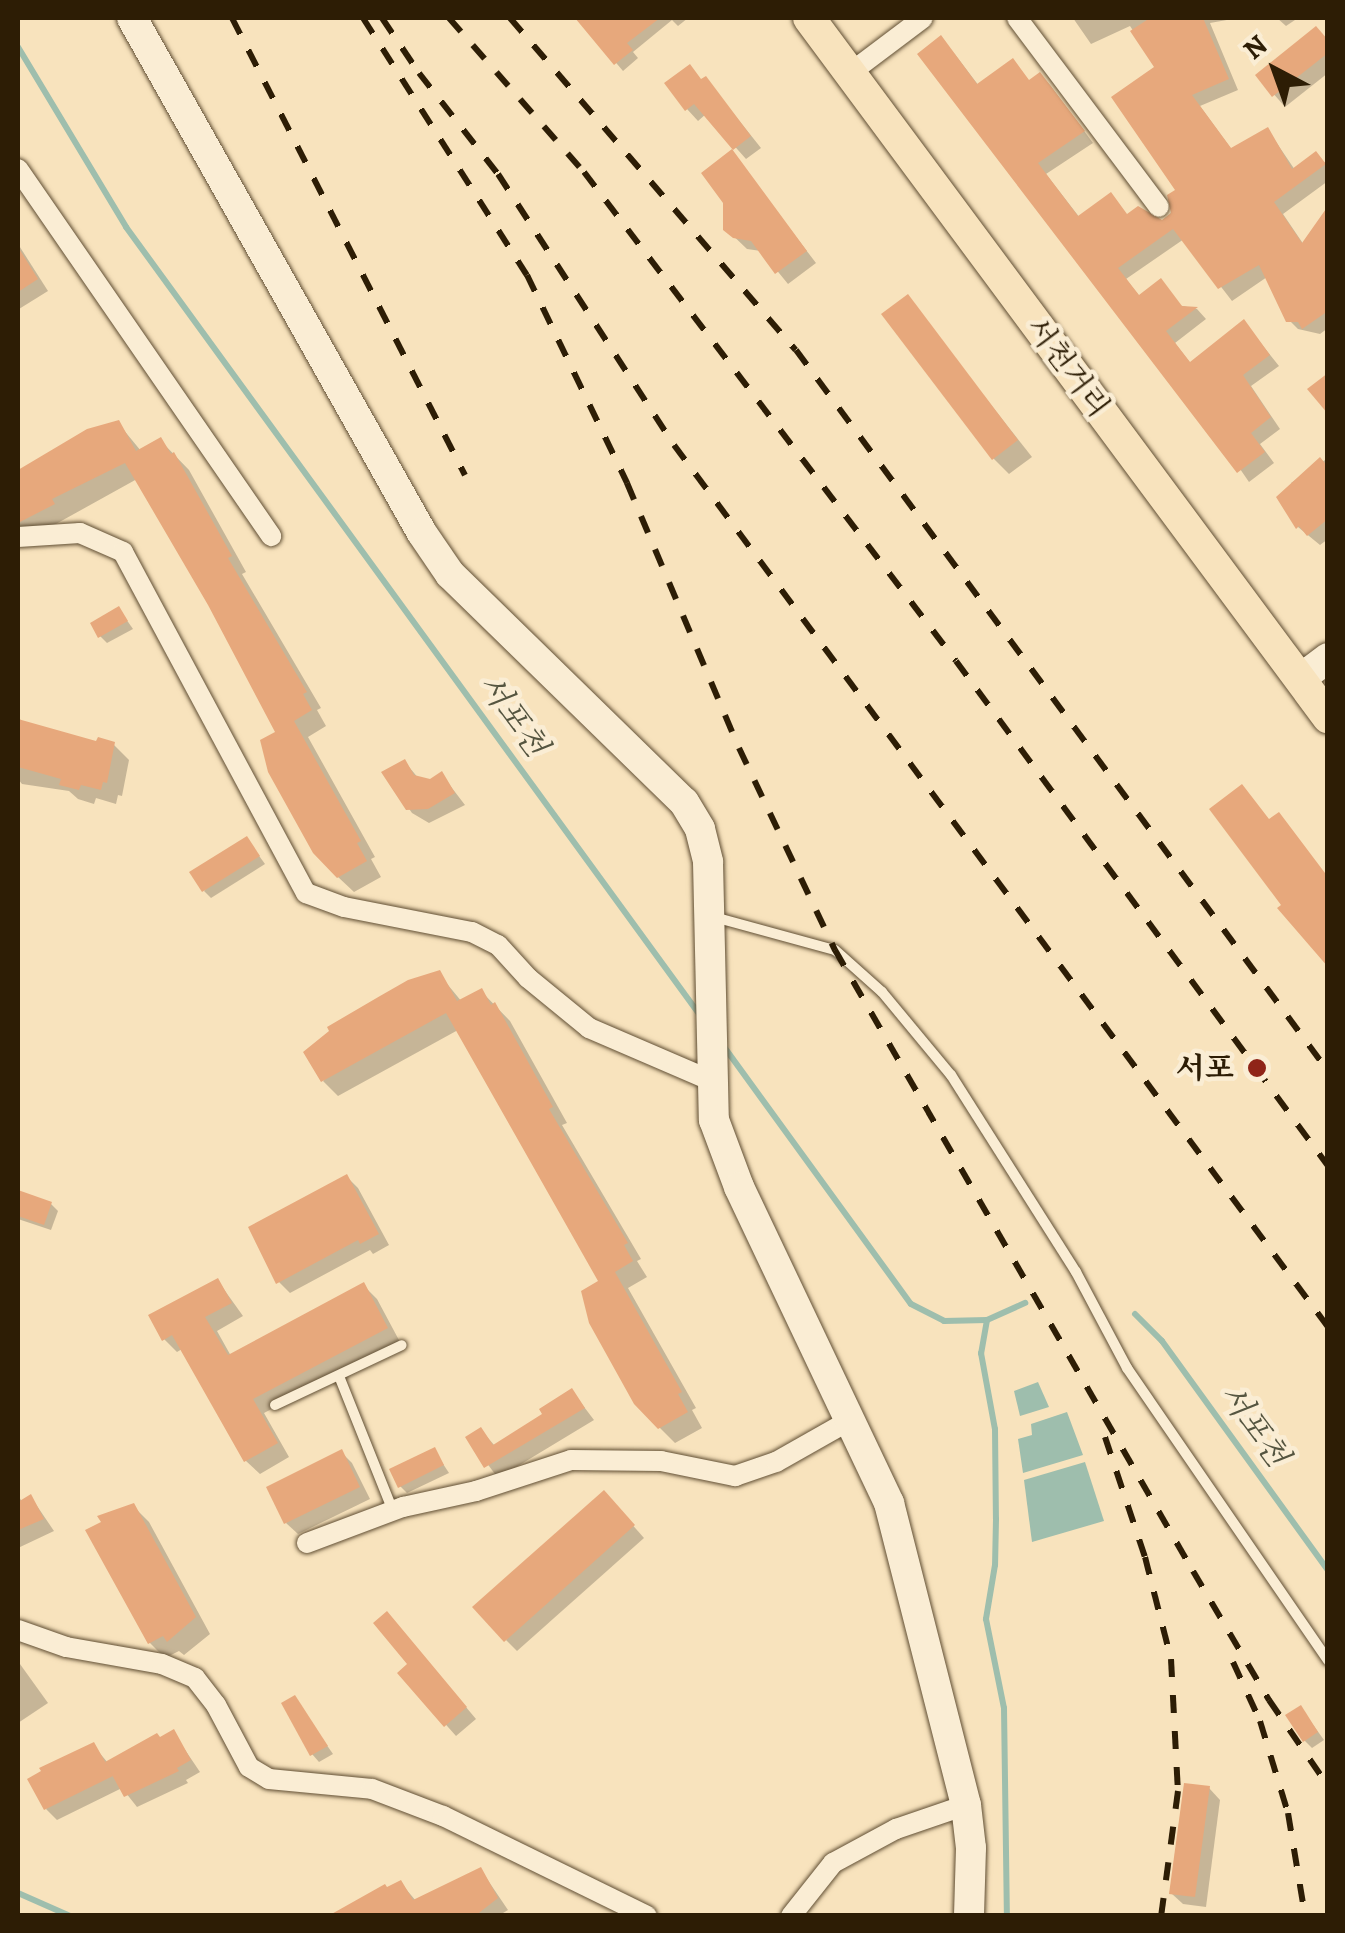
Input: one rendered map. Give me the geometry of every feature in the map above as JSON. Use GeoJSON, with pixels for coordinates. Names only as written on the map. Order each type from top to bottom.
{"type":"FeatureCollection","features":[{"type":"Feature","properties":{"kind":"main road","name":"서천거리"},"geometry":{"type":"LineString","coordinates":[[809,18],[1328,716]]}},
{"type":"Feature","properties":{"kind":"street"},"geometry":{"type":"LineString","coordinates":[[132,18],[422,534],[463,588],[684,802],[700,828],[708,862],[714,1120],[738,1187],[889,1503],[966,1804],[972,1848],[969,1916]]}},
{"type":"Feature","properties":{"kind":"street"},"geometry":{"type":"LineString","coordinates":[[850,73],[924,18]]}},
{"type":"Feature","properties":{"kind":"street"},"geometry":{"type":"LineString","coordinates":[[1017,18],[1159,207]]}},
{"type":"Feature","properties":{"kind":"street"},"geometry":{"type":"LineString","coordinates":[[18,169],[271,536]]}},
{"type":"Feature","properties":{"kind":"street"},"geometry":{"type":"LineString","coordinates":[[18,537],[80,533],[123,552],[306,893],[344,907],[485,938],[498,945],[528,978],[589,1028],[711,1071]]}},
{"type":"Feature","properties":{"kind":"street"},"geometry":{"type":"LineString","coordinates":[[1300,679],[1328,658]]}},
{"type":"Feature","properties":{"kind":"street"},"geometry":{"type":"LineString","coordinates":[[307,1543],[393,1511],[571,1460],[660,1461],[735,1476],[776,1462],[852,1419]]}},
{"type":"Feature","properties":{"kind":"street"},"geometry":{"type":"LineString","coordinates":[[18,1630],[66,1647],[162,1664],[194,1678],[216,1704],[249,1767],[268,1779],[372,1788],[444,1816],[647,1916]]}},
{"type":"Feature","properties":{"kind":"street"},"geometry":{"type":"LineString","coordinates":[[791,1916],[834,1863],[896,1828],[966,1804]]}},
{"type":"Feature","properties":{"kind":"lane"},"geometry":{"type":"LineString","coordinates":[[710,916],[835,950],[882,992],[951,1074],[1076,1272],[1127,1368],[1328,1661]]}},
{"type":"Feature","properties":{"kind":"lane"},"geometry":{"type":"LineString","coordinates":[[275,1405],[402,1345]]}},
{"type":"Feature","properties":{"kind":"lane"},"geometry":{"type":"LineString","coordinates":[[339,1376],[393,1511]]}},
{"type":"Feature","properties":{"kind":"shaded area"},"geometry":{"type":"Polygon","coordinates":[[[1038,1382],[1049,1407],[1020,1416],[1014,1391],[1038,1382]]]}},
{"type":"Feature","properties":{"kind":"shaded area"},"geometry":{"type":"Polygon","coordinates":[[[1067,1412],[1083,1455],[1023,1473],[1018,1439],[1032,1435],[1031,1424],[1067,1412]]]}},
{"type":"Feature","properties":{"kind":"shaded area"},"geometry":{"type":"Polygon","coordinates":[[[1085,1462],[1104,1521],[1032,1542],[1024,1480],[1085,1462]]]}},
{"type":"Feature","properties":{"kind":"building"},"geometry":{"type":"Polygon","coordinates":[[[575,18],[660,18],[627,43],[633,50],[614,65],[575,18]]]}},
{"type":"Feature","properties":{"kind":"building"},"geometry":{"type":"Polygon","coordinates":[[[1150,18],[1203,18],[1229,79],[1192,95],[1231,148],[1268,127],[1292,169],[1316,151],[1326,164],[1274,202],[1302,243],[1328,206],[1328,311],[1302,329],[1298,322],[1286,322],[1259,265],[1218,289],[1173,229],[1118,268],[1139,295],[1161,278],[1182,306],[1198,307],[1166,331],[1190,362],[1244,319],[1270,355],[1243,375],[1271,417],[1251,433],[1265,452],[1237,473],[917,54],[941,35],[977,84],[1013,58],[1029,80],[1040,72],[1085,131],[1038,163],[1078,216],[1111,192],[1127,214],[1138,206],[1162,220],[1171,213],[1167,195],[1175,190],[1111,97],[1154,67],[1130,31],[1150,18]]]}},
{"type":"Feature","properties":{"kind":"building"},"geometry":{"type":"Polygon","coordinates":[[[1316,26],[1328,40],[1328,53],[1272,97],[1255,75],[1316,26]]]}},
{"type":"Feature","properties":{"kind":"building"},"geometry":{"type":"Polygon","coordinates":[[[690,64],[701,79],[706,76],[751,136],[733,150],[694,104],[685,111],[664,83],[690,64]]]}},
{"type":"Feature","properties":{"kind":"building"},"geometry":{"type":"Polygon","coordinates":[[[732,149],[807,251],[775,274],[751,241],[733,238],[723,230],[723,203],[701,173],[732,149]]]}},
{"type":"Feature","properties":{"kind":"building"},"geometry":{"type":"Polygon","coordinates":[[[18,247],[38,279],[18,292],[18,247]]]}},
{"type":"Feature","properties":{"kind":"building"},"geometry":{"type":"Polygon","coordinates":[[[908,294],[1018,440],[992,460],[881,314],[908,294]]]}},
{"type":"Feature","properties":{"kind":"building"},"geometry":{"type":"Polygon","coordinates":[[[1328,373],[1328,414],[1307,389],[1328,373]]]}},
{"type":"Feature","properties":{"kind":"building"},"geometry":{"type":"Polygon","coordinates":[[[119,420],[136,451],[161,437],[171,454],[174,452],[232,556],[228,558],[307,692],[303,694],[312,710],[294,721],[361,841],[357,843],[367,861],[337,878],[313,853],[268,772],[260,740],[275,732],[208,605],[125,463],[52,499],[55,504],[18,523],[18,470],[87,429],[119,420]]]}},
{"type":"Feature","properties":{"kind":"building"},"geometry":{"type":"Polygon","coordinates":[[[1320,457],[1328,467],[1328,519],[1307,536],[1299,526],[1296,529],[1276,497],[1320,457]]]}},
{"type":"Feature","properties":{"kind":"building"},"geometry":{"type":"Polygon","coordinates":[[[119,606],[128,621],[98,638],[90,623],[119,606]]]}},
{"type":"Feature","properties":{"kind":"building"},"geometry":{"type":"Polygon","coordinates":[[[18,719],[96,741],[98,737],[115,742],[107,783],[103,782],[101,790],[81,785],[79,790],[59,785],[61,779],[18,767],[18,719]]]}},
{"type":"Feature","properties":{"kind":"building"},"geometry":{"type":"Polygon","coordinates":[[[405,759],[414,775],[430,779],[442,771],[455,793],[428,809],[406,810],[381,772],[405,759]]]}},
{"type":"Feature","properties":{"kind":"building"},"geometry":{"type":"Polygon","coordinates":[[[1242,784],[1269,819],[1279,812],[1328,877],[1328,967],[1277,908],[1281,905],[1209,809],[1242,784]]]}},
{"type":"Feature","properties":{"kind":"building"},"geometry":{"type":"Polygon","coordinates":[[[247,836],[260,856],[202,892],[189,872],[247,836]]]}},
{"type":"Feature","properties":{"kind":"building"},"geometry":{"type":"Polygon","coordinates":[[[440,970],[457,1001],[482,988],[491,1005],[495,1002],[553,1107],[549,1109],[628,1243],[624,1245],[633,1261],[615,1272],[682,1392],[678,1394],[688,1412],[658,1429],[634,1404],[589,1323],[581,1291],[598,1281],[446,1013],[321,1082],[303,1052],[329,1031],[327,1027],[408,980],[440,970]]]}},
{"type":"Feature","properties":{"kind":"building"},"geometry":{"type":"Polygon","coordinates":[[[347,1174],[379,1234],[360,1244],[358,1240],[276,1284],[248,1227],[347,1174]]]}},
{"type":"Feature","properties":{"kind":"building"},"geometry":{"type":"Polygon","coordinates":[[[18,1190],[52,1202],[44,1225],[18,1216],[18,1190]]]}},
{"type":"Feature","properties":{"kind":"building"},"geometry":{"type":"Polygon","coordinates":[[[218,1278],[232,1303],[205,1317],[228,1355],[364,1282],[388,1328],[253,1399],[278,1443],[244,1462],[172,1335],[162,1341],[148,1315],[218,1278]]]}},
{"type":"Feature","properties":{"kind":"building"},"geometry":{"type":"Polygon","coordinates":[[[572,1388],[585,1408],[484,1468],[465,1437],[481,1427],[493,1445],[542,1414],[539,1409],[572,1388]]]}},
{"type":"Feature","properties":{"kind":"building"},"geometry":{"type":"Polygon","coordinates":[[[435,1447],[444,1465],[398,1488],[389,1469],[435,1447]]]}},
{"type":"Feature","properties":{"kind":"building"},"geometry":{"type":"Polygon","coordinates":[[[342,1449],[360,1487],[284,1524],[266,1487],[342,1449]]]}},
{"type":"Feature","properties":{"kind":"building"},"geometry":{"type":"Polygon","coordinates":[[[604,1490],[635,1525],[504,1642],[472,1607],[604,1490]]]}},
{"type":"Feature","properties":{"kind":"building"},"geometry":{"type":"Polygon","coordinates":[[[31,1494],[44,1519],[18,1530],[18,1502],[31,1494]]]}},
{"type":"Feature","properties":{"kind":"building"},"geometry":{"type":"Polygon","coordinates":[[[134,1503],[196,1617],[167,1642],[163,1636],[148,1644],[85,1530],[101,1522],[97,1516],[134,1503]]]}},
{"type":"Feature","properties":{"kind":"building"},"geometry":{"type":"Polygon","coordinates":[[[387,1611],[467,1707],[444,1727],[397,1673],[407,1664],[373,1623],[387,1611]]]}},
{"type":"Feature","properties":{"kind":"building"},"geometry":{"type":"Polygon","coordinates":[[[295,1695],[328,1746],[310,1756],[281,1703],[295,1695]]]}},
{"type":"Feature","properties":{"kind":"building"},"geometry":{"type":"Polygon","coordinates":[[[1301,1705],[1318,1732],[1303,1742],[1285,1715],[1301,1705]]]}},
{"type":"Feature","properties":{"kind":"building"},"geometry":{"type":"Polygon","coordinates":[[[174,1729],[191,1760],[177,1768],[179,1771],[124,1797],[105,1762],[157,1733],[160,1737],[174,1729]]]}},
{"type":"Feature","properties":{"kind":"building"},"geometry":{"type":"Polygon","coordinates":[[[94,1742],[113,1776],[44,1810],[27,1779],[41,1771],[39,1768],[94,1742]]]}},
{"type":"Feature","properties":{"kind":"building"},"geometry":{"type":"Polygon","coordinates":[[[1184,1783],[1210,1786],[1195,1897],[1169,1894],[1184,1783]]]}},
{"type":"Feature","properties":{"kind":"building"},"geometry":{"type":"Polygon","coordinates":[[[481,1867],[498,1898],[475,1916],[328,1916],[385,1884],[387,1887],[401,1880],[413,1900],[481,1867]]]}},
{"type":"Feature","properties":{"kind":"waterway","name":"서포천"},"geometry":{"type":"LineString","coordinates":[[18,47],[126,227],[699,1014]]}},
{"type":"Feature","properties":{"kind":"waterway","name":"서포천"},"geometry":{"type":"LineString","coordinates":[[722,1044],[911,1304],[944,1321],[987,1320],[1025,1303]]}},
{"type":"Feature","properties":{"kind":"waterway","name":"서포천"},"geometry":{"type":"LineString","coordinates":[[1135,1314],[1162,1341],[1328,1570]]}},
{"type":"Feature","properties":{"kind":"waterway"},"geometry":{"type":"LineString","coordinates":[[987,1320],[981,1353],[995,1429],[996,1519],[995,1565],[986,1619],[1004,1708],[1007,1916]]}},
{"type":"Feature","properties":{"kind":"waterway"},"geometry":{"type":"LineString","coordinates":[[18,1893],[70,1916]]}},
{"type":"Feature","properties":{"kind":"railway"},"geometry":{"type":"LineString","coordinates":[[232,18],[465,475]]}},
{"type":"Feature","properties":{"kind":"railway"},"geometry":{"type":"LineString","coordinates":[[363,18],[527,275],[627,483],[739,748],[835,950],[1269,1700],[1328,1786]]}},
{"type":"Feature","properties":{"kind":"railway"},"geometry":{"type":"LineString","coordinates":[[382,18],[419,73],[498,174],[674,445],[1328,1327]]}},
{"type":"Feature","properties":{"kind":"railway"},"geometry":{"type":"LineString","coordinates":[[449,18],[584,172],[956,661],[1328,1166]]}},
{"type":"Feature","properties":{"kind":"railway"},"geometry":{"type":"LineString","coordinates":[[510,18],[796,350],[1328,1071]]}},
{"type":"Feature","properties":{"kind":"railway"},"geometry":{"type":"LineString","coordinates":[[1105,1437],[1145,1557],[1171,1659],[1178,1791],[1161,1916]]}},
{"type":"Feature","properties":{"kind":"railway"},"geometry":{"type":"LineString","coordinates":[[1233,1662],[1260,1721],[1288,1813],[1305,1916]]}},
{"type":"Feature","properties":{"kind":"place","name":"서포"},"geometry":{"type":"Point","coordinates":[1257,1068]}}]}
